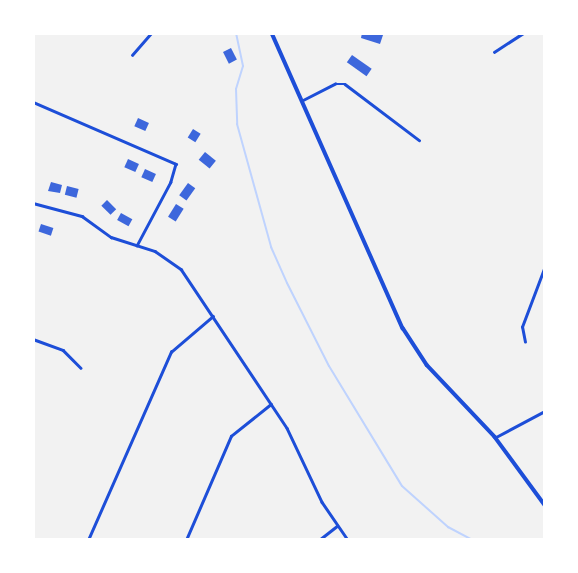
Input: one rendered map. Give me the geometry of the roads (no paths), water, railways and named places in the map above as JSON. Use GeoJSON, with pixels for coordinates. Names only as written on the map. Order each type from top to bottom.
{"type":"FeatureCollection","features":[{"type":"Feature","properties":{"kind":"street"},"geometry":{"type":"LineString","coordinates":[[132,55],[151,33]]}},
{"type":"Feature","properties":{"kind":"street"},"geometry":{"type":"LineString","coordinates":[[272,33],[403,328],[434,373],[495,437],[545,505]]}},
{"type":"Feature","properties":{"kind":"street"},"geometry":{"type":"LineString","coordinates":[[494,52],[523,33]]}},
{"type":"Feature","properties":{"kind":"street"},"geometry":{"type":"LineString","coordinates":[[303,100],[335,84],[345,84],[419,140]]}},
{"type":"Feature","properties":{"kind":"street"},"geometry":{"type":"LineString","coordinates":[[33,102],[173,160],[176,172],[137,246]]}},
{"type":"Feature","properties":{"kind":"street"},"geometry":{"type":"LineString","coordinates":[[33,203],[82,216],[111,237],[173,262],[214,316],[271,404],[337,526],[348,540]]}},
{"type":"Feature","properties":{"kind":"street"},"geometry":{"type":"LineString","coordinates":[[525,342],[522,327],[545,266]]}},
{"type":"Feature","properties":{"kind":"street"},"geometry":{"type":"LineString","coordinates":[[88,540],[171,352],[214,316]]}},
{"type":"Feature","properties":{"kind":"street"},"geometry":{"type":"LineString","coordinates":[[33,339],[63,350],[81,368]]}},
{"type":"Feature","properties":{"kind":"street"},"geometry":{"type":"LineString","coordinates":[[186,540],[231,436],[271,404]]}},
{"type":"Feature","properties":{"kind":"street"},"geometry":{"type":"LineString","coordinates":[[495,437],[545,411]]}},
{"type":"Feature","properties":{"kind":"street"},"geometry":{"type":"LineString","coordinates":[[318,540],[337,526]]}},
{"type":"Feature","properties":{"kind":"waterway"},"geometry":{"type":"LineString","coordinates":[[236,33],[243,66],[236,89],[237,124],[271,247],[287,283],[329,366],[402,486],[448,527],[472,540]]}}]}
